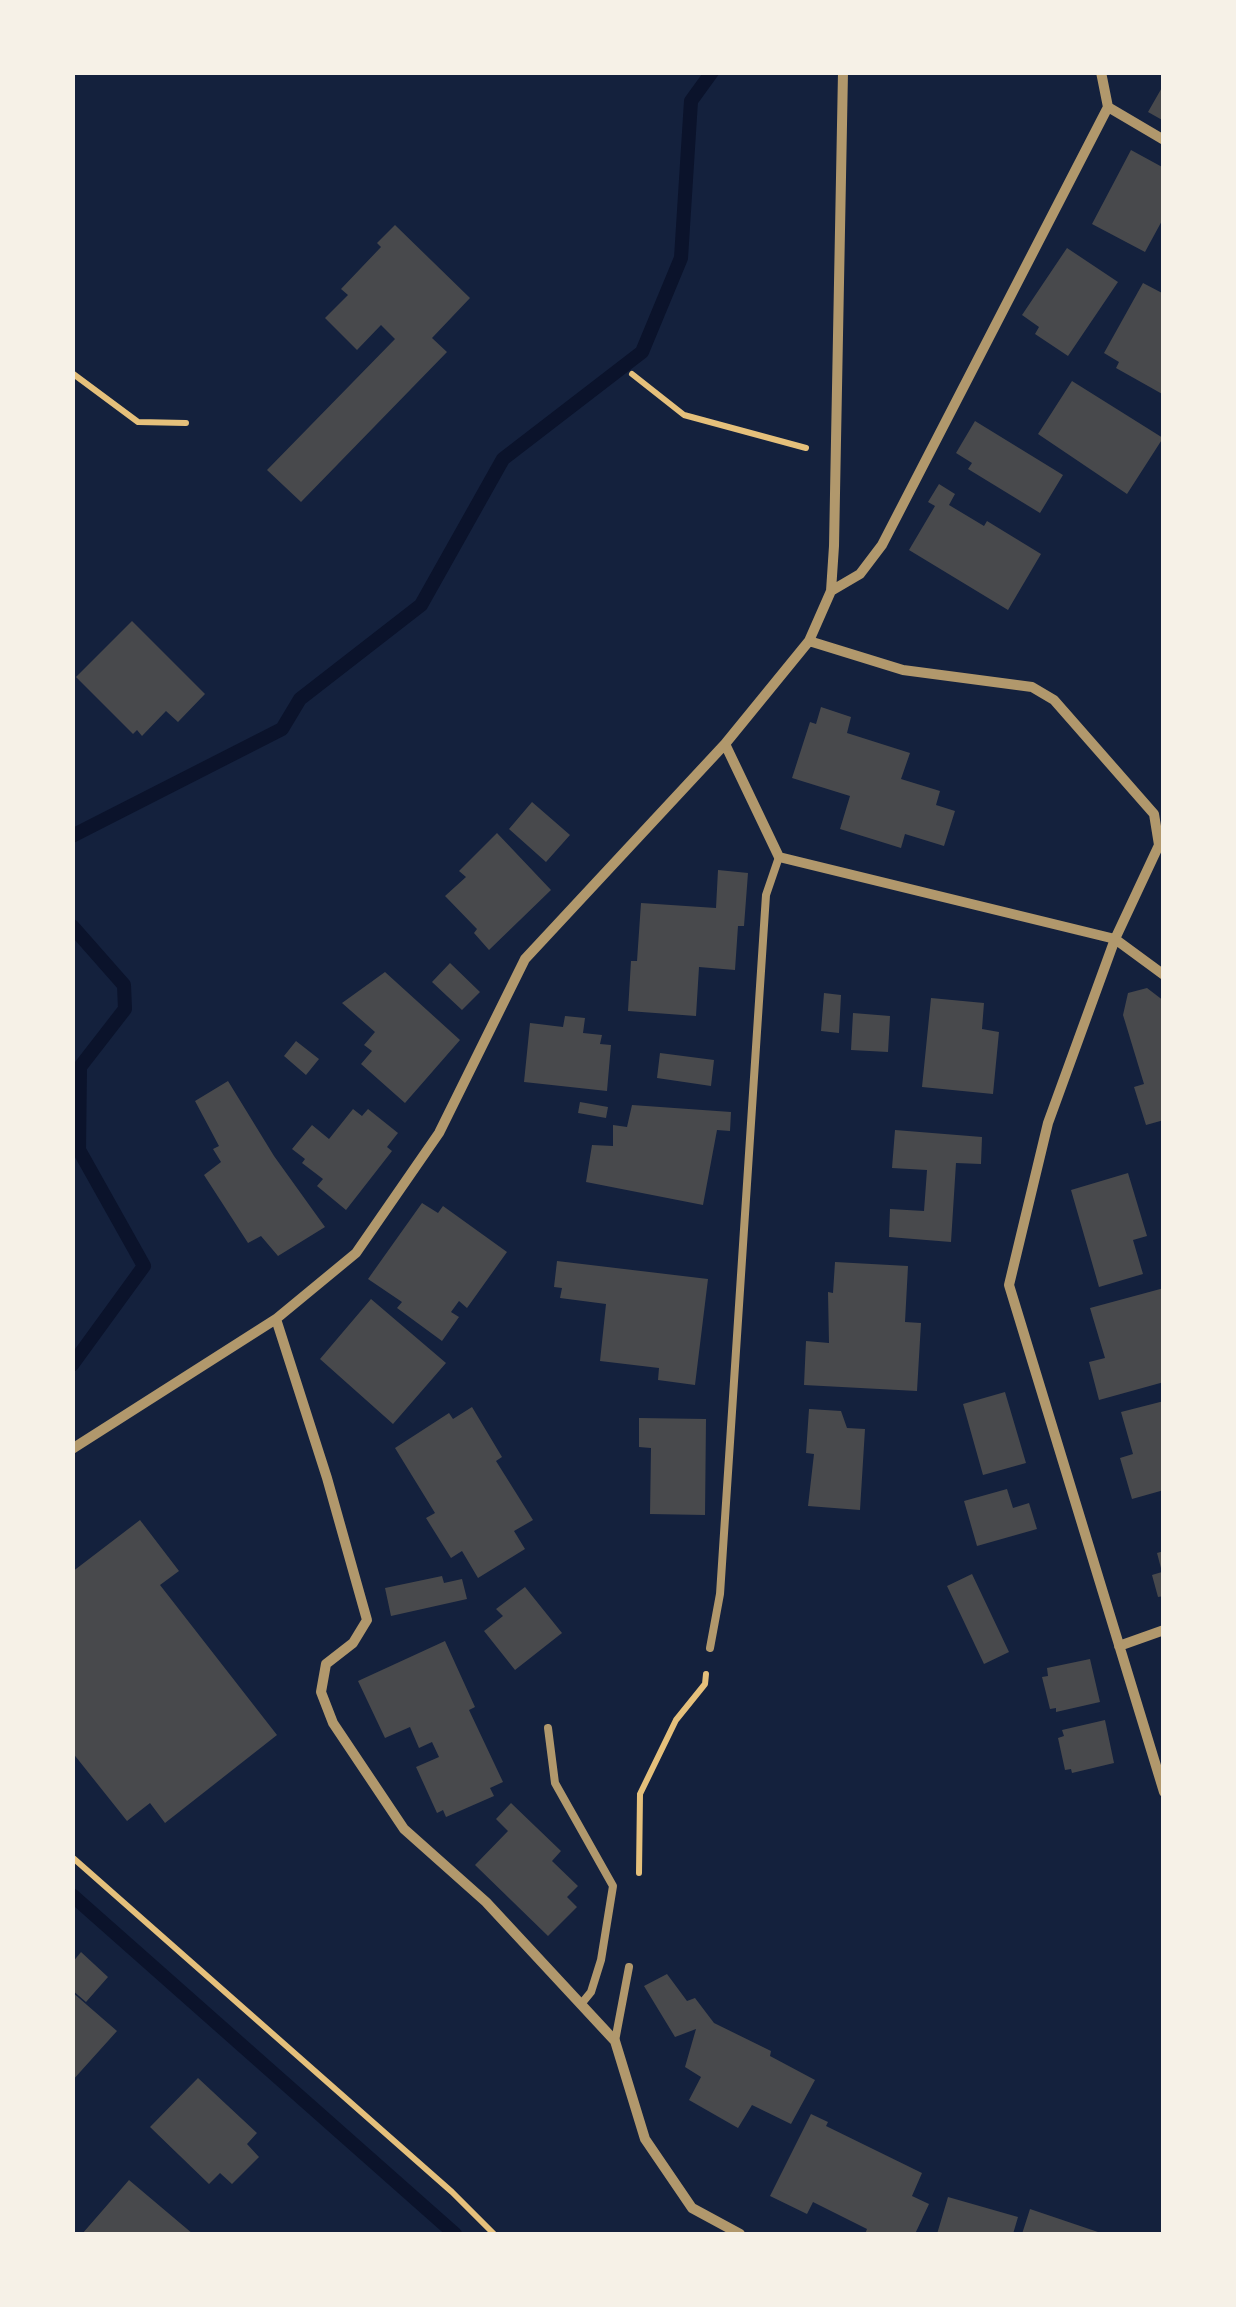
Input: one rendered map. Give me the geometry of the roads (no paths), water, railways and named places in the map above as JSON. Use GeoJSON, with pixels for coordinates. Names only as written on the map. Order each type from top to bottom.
{"type":"FeatureCollection","features":[{"type":"Feature","properties":{"kind":"street"},"geometry":{"type":"LineString","coordinates":[[72,1450],[276,1319],[356,1253],[439,1133],[526,958],[725,744],[809,641],[831,591],[843,72]]}},
{"type":"Feature","properties":{"kind":"street"},"geometry":{"type":"LineString","coordinates":[[831,591],[860,574],[882,544],[1108,107],[1101,72]]}},
{"type":"Feature","properties":{"kind":"street"},"geometry":{"type":"LineString","coordinates":[[1108,107],[1164,140]]}},
{"type":"Feature","properties":{"kind":"street"},"geometry":{"type":"LineString","coordinates":[[809,641],[903,670],[1032,687],[1054,700],[1154,814],[1161,846],[1114,939],[1048,1124],[1009,1284],[1164,1792]]}},
{"type":"Feature","properties":{"kind":"street"},"geometry":{"type":"LineString","coordinates":[[725,744],[779,857],[1114,939],[1164,975]]}},
{"type":"Feature","properties":{"kind":"street"},"geometry":{"type":"LineString","coordinates":[[276,1319],[327,1478],[366,1620],[353,1643],[326,1664],[321,1692],[333,1722],[404,1830],[486,1902],[615,2040],[646,2139],[692,2208],[740,2234]]}},
{"type":"Feature","properties":{"kind":"street"},"geometry":{"type":"LineString","coordinates":[[1119,1646],[1164,1630]]}},
{"type":"Feature","properties":{"kind":"lane"},"geometry":{"type":"LineString","coordinates":[[710,1648],[720,1594],[766,895],[779,857]]}},
{"type":"Feature","properties":{"kind":"lane"},"geometry":{"type":"LineString","coordinates":[[548,1728],[554,1783],[613,1886],[601,1960],[591,1992],[582,2003]]}},
{"type":"Feature","properties":{"kind":"lane"},"geometry":{"type":"LineString","coordinates":[[615,2040],[629,1967]]}},
{"type":"Feature","properties":{"kind":"waterway"},"geometry":{"type":"LineString","coordinates":[[72,836],[282,729],[300,699],[421,605],[503,459],[642,352],[681,258],[691,101],[712,72]]}},
{"type":"Feature","properties":{"kind":"waterway"},"geometry":{"type":"LineString","coordinates":[[72,926],[124,985],[125,1009],[80,1067],[79,1150],[144,1266],[72,1365]]}},
{"type":"Feature","properties":{"kind":"waterway"},"geometry":{"type":"LineString","coordinates":[[72,1895],[455,2234]]}}]}
